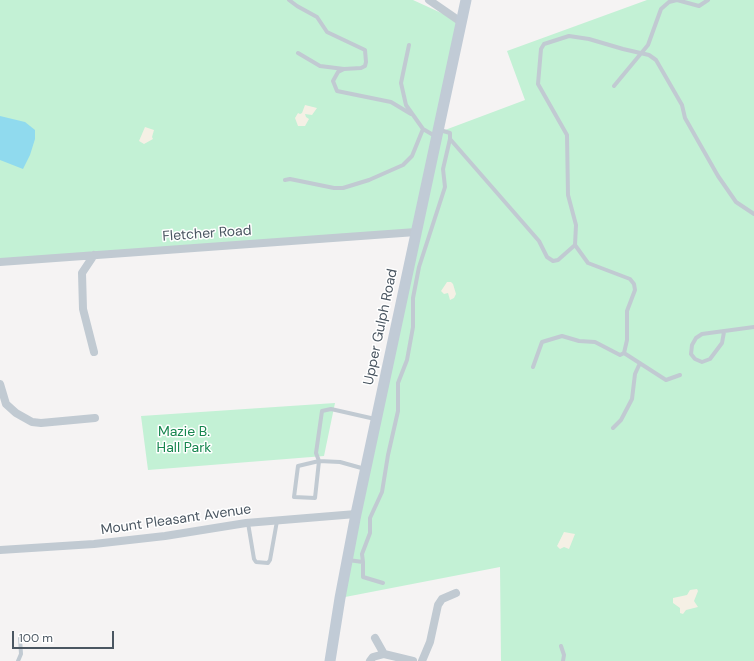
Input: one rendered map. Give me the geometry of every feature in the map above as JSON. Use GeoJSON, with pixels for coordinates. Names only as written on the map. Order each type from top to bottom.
{"type":"FeatureCollection","features":[{"type":"Feature","properties":{"kind":"street"},"geometry":{"type":"LineString","coordinates":[[429,0],[461,22]]}},
{"type":"Feature","properties":{"kind":"street","name":"Upper Gulph Road"},"geometry":{"type":"LineString","coordinates":[[330,661],[347,560],[365,469],[436,132],[466,0]]}},
{"type":"Feature","properties":{"kind":"street","name":"Fletcher Road"},"geometry":{"type":"LineString","coordinates":[[0,262],[416,232]]}},
{"type":"Feature","properties":{"kind":"street"},"geometry":{"type":"LineString","coordinates":[[94,255],[82,273],[83,309],[94,352]]}},
{"type":"Feature","properties":{"kind":"street"},"geometry":{"type":"LineString","coordinates":[[0,384],[6,404],[16,413],[32,422],[41,423],[95,418]]}},
{"type":"Feature","properties":{"kind":"street","name":"Mount Pleasant Avenue"},"geometry":{"type":"LineString","coordinates":[[0,550],[94,544],[165,536],[248,523],[356,514]]}},
{"type":"Feature","properties":{"kind":"street"},"geometry":{"type":"LineString","coordinates":[[422,661],[430,642],[438,605],[442,599],[456,593]]}},
{"type":"Feature","properties":{"kind":"street"},"geometry":{"type":"LineString","coordinates":[[375,638],[384,654]]}},
{"type":"Feature","properties":{"kind":"street"},"geometry":{"type":"LineString","coordinates":[[370,661],[373,657],[384,654],[413,661]]}},
{"type":"Feature","properties":{"kind":"lane"},"geometry":{"type":"LineString","coordinates":[[289,0],[317,17],[327,32],[365,50],[367,56],[365,66],[355,69],[344,69],[320,66],[298,53]]}},
{"type":"Feature","properties":{"kind":"lane"},"geometry":{"type":"LineString","coordinates":[[614,86],[648,45],[656,18],[661,9],[669,2],[677,0],[699,6],[708,0]]}},
{"type":"Feature","properties":{"kind":"lane"},"geometry":{"type":"LineString","coordinates":[[624,353],[627,340],[627,311],[635,290],[634,284],[630,279],[588,263],[575,245],[576,225],[568,195],[567,135],[538,84],[541,49],[544,44],[569,36],[589,38],[623,49],[642,53],[656,60],[682,105],[685,118],[718,176],[736,202],[754,214]]}},
{"type":"Feature","properties":{"kind":"lane"},"geometry":{"type":"LineString","coordinates":[[383,583],[363,577],[362,554],[370,533],[370,518],[382,492],[398,411],[398,383],[407,360],[414,328],[413,298],[419,267],[427,249],[436,210],[444,194],[443,169],[450,139],[450,134],[423,129],[406,105],[401,83],[410,45]]}},
{"type":"Feature","properties":{"kind":"lane"},"geometry":{"type":"LineString","coordinates":[[344,69],[338,72],[333,81],[337,91],[392,102],[412,114]]}},
{"type":"Feature","properties":{"kind":"lane"},"geometry":{"type":"LineString","coordinates":[[285,180],[290,178],[334,188],[343,188],[369,180],[403,165],[412,156],[423,129]]}},
{"type":"Feature","properties":{"kind":"lane"},"geometry":{"type":"LineString","coordinates":[[450,139],[540,242],[547,257],[553,261],[558,260],[575,245]]}},
{"type":"Feature","properties":{"kind":"lane"},"geometry":{"type":"LineString","coordinates":[[724,332],[722,342],[710,359],[702,362],[695,359],[691,354],[692,345],[696,338],[702,334],[754,327]]}},
{"type":"Feature","properties":{"kind":"lane"},"geometry":{"type":"LineString","coordinates":[[533,367],[542,342],[562,336],[579,341],[595,342],[620,355],[624,353],[666,380],[680,375]]}},
{"type":"Feature","properties":{"kind":"lane"},"geometry":{"type":"LineString","coordinates":[[614,428],[621,420],[632,399],[635,374],[640,363]]}},
{"type":"Feature","properties":{"kind":"lane"},"geometry":{"type":"LineString","coordinates":[[365,469],[340,462],[318,461],[298,466],[294,497],[315,498],[318,461],[316,453],[322,411],[331,409],[376,419]]}},
{"type":"Feature","properties":{"kind":"lane"},"geometry":{"type":"LineString","coordinates":[[248,523],[254,559],[256,562],[268,562],[270,560],[277,521]]}},
{"type":"Feature","properties":{"kind":"lane"},"geometry":{"type":"LineString","coordinates":[[347,560],[363,562]]}},
{"type":"Feature","properties":{"kind":"lane"},"geometry":{"type":"LineString","coordinates":[[18,661],[21,654],[20,638]]}},
{"type":"Feature","properties":{"kind":"lane"},"geometry":{"type":"LineString","coordinates":[[560,646],[564,655],[563,661]]}},
{"type":"Feature","properties":{"kind":"green space"},"geometry":{"type":"Polygon","coordinates":[[[0,0],[413,0],[461,22],[437,133],[525,100],[507,51],[647,0],[754,0],[754,661],[501,661],[500,567],[340,598],[416,233],[0,262],[0,0]]]}},
{"type":"Feature","properties":{"kind":"green space","name":"Mazie B. Hall Park"},"geometry":{"type":"Polygon","coordinates":[[[335,403],[324,456],[148,470],[141,416],[335,403]]]}},
{"type":"Feature","properties":{"kind":"sand"},"geometry":{"type":"Polygon","coordinates":[[[305,105],[317,108],[312,115],[305,114],[309,119],[305,126],[298,126],[295,118],[298,113],[302,113],[305,105]]]}},
{"type":"Feature","properties":{"kind":"sand"},"geometry":{"type":"Polygon","coordinates":[[[145,127],[154,130],[152,137],[153,139],[144,144],[139,141],[145,127]]]}},
{"type":"Feature","properties":{"kind":"sand"},"geometry":{"type":"Polygon","coordinates":[[[447,282],[451,282],[453,284],[456,294],[454,298],[450,300],[448,293],[444,294],[441,291],[447,282]]]}},
{"type":"Feature","properties":{"kind":"sand"},"geometry":{"type":"Polygon","coordinates":[[[564,532],[575,534],[569,549],[564,547],[560,549],[557,546],[564,532]]]}},
{"type":"Feature","properties":{"kind":"sand"},"geometry":{"type":"Polygon","coordinates":[[[697,589],[698,591],[694,601],[698,607],[686,610],[683,614],[680,613],[680,608],[673,603],[673,598],[687,595],[690,590],[697,589]]]}},
{"type":"Feature","properties":{"kind":"water"},"geometry":{"type":"Polygon","coordinates":[[[0,116],[25,122],[35,130],[35,139],[30,155],[23,169],[0,160],[0,116]]]}}]}
